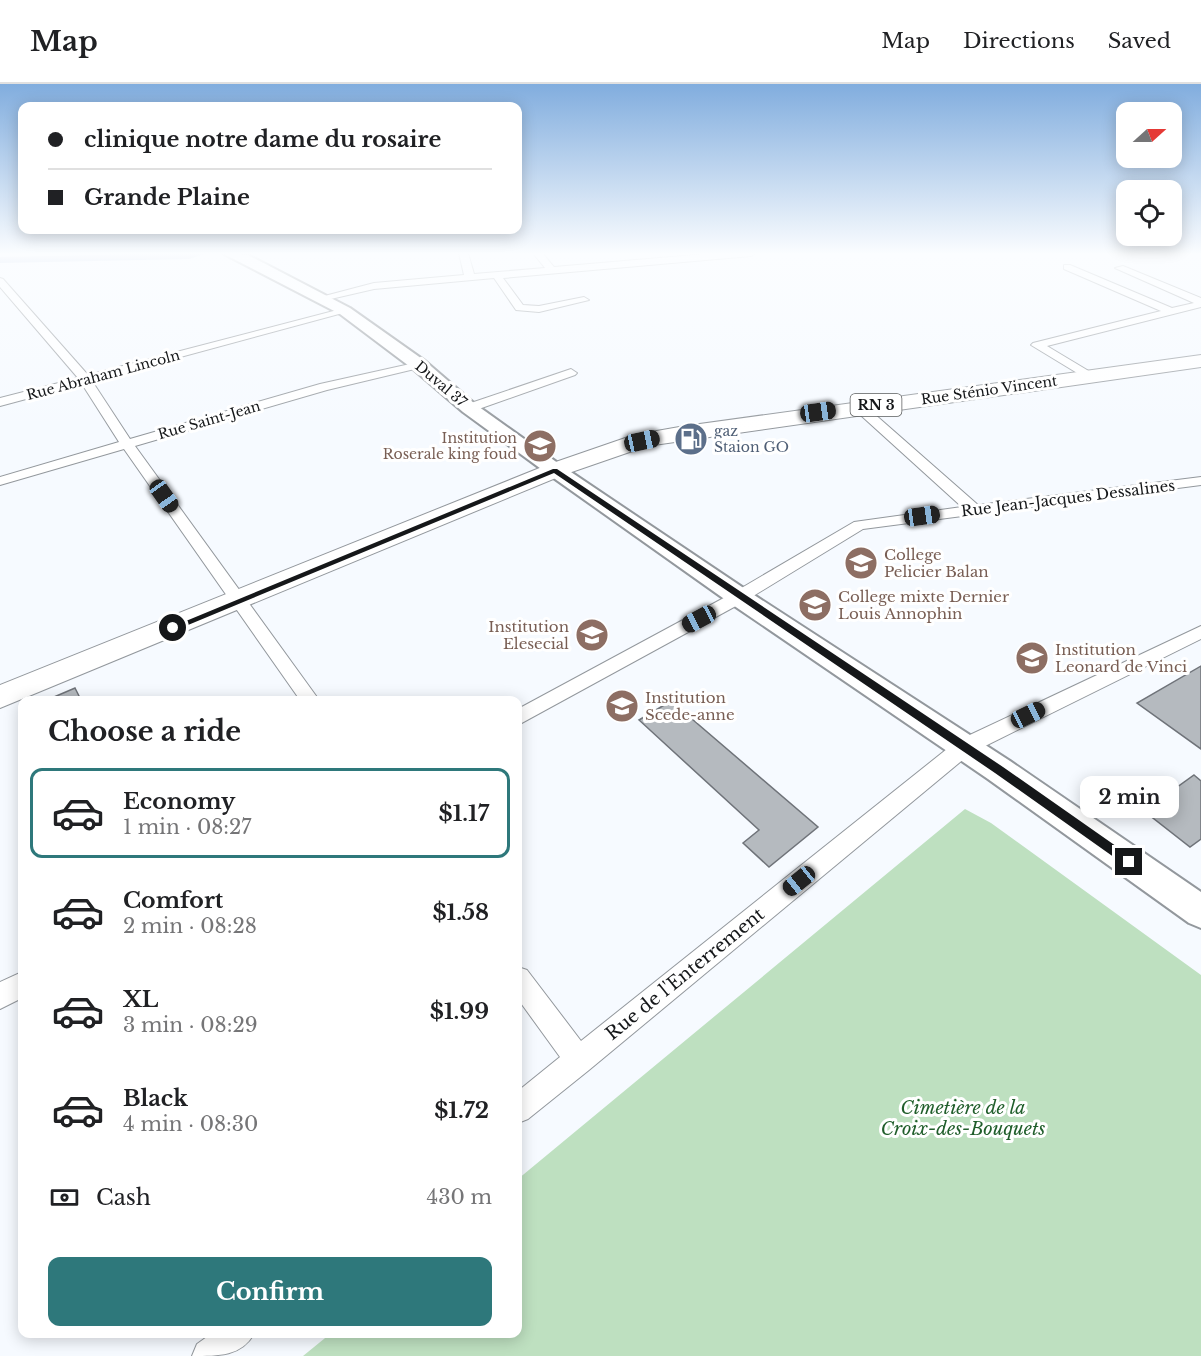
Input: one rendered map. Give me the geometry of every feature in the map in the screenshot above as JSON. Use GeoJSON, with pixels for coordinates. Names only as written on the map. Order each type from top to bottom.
{"type":"FeatureCollection","features":[{"type":"Feature","properties":{"kind":"main road","name":"Rue Sténio Vincent"},"geometry":{"type":"LineString","coordinates":[[0,697],[555,471],[642,441],[674,434],[859,406],[1201,361]]}},
{"type":"Feature","properties":{"kind":"street"},"geometry":{"type":"LineString","coordinates":[[27,312],[85,379],[127,444],[307,696]]}},
{"type":"Feature","properties":{"kind":"street","name":"Rue Abraham Lincoln"},"geometry":{"type":"LineString","coordinates":[[0,402],[340,312]]}},
{"type":"Feature","properties":{"kind":"street","name":"Duval 37"},"geometry":{"type":"LineString","coordinates":[[347,312],[419,365],[470,408],[555,471],[964,747],[1201,912]]}},
{"type":"Feature","properties":{"kind":"street"},"geometry":{"type":"LineString","coordinates":[[1091,376],[1036,345],[1165,312]]}},
{"type":"Feature","properties":{"kind":"street","name":"Rue Saint-Jean"},"geometry":{"type":"LineString","coordinates":[[0,481],[324,387],[419,365]]}},
{"type":"Feature","properties":{"kind":"street"},"geometry":{"type":"LineString","coordinates":[[470,408],[571,373]]}},
{"type":"Feature","properties":{"kind":"street"},"geometry":{"type":"LineString","coordinates":[[859,406],[973,510]]}},
{"type":"Feature","properties":{"kind":"street","name":"Rue Jean-Jacques Dessalines"},"geometry":{"type":"LineString","coordinates":[[522,716],[739,597],[859,525],[1201,481]]}},
{"type":"Feature","properties":{"kind":"street","name":"Rue de l'Enterrement"},"geometry":{"type":"LineString","coordinates":[[522,1106],[964,747],[1201,632]]}},
{"type":"Feature","properties":{"kind":"street"},"geometry":{"type":"LineString","coordinates":[[522,984],[579,1060]]}},
{"type":"Feature","properties":{"kind":"street"},"geometry":{"type":"LineString","coordinates":[[0,996],[18,986]]}},
{"type":"Feature","properties":{"kind":"street"},"geometry":{"type":"LineString","coordinates":[[209,1356],[232,1338]]}},
{"type":"Feature","properties":{"kind":"green space","name":"Cimetière de la Croix-des-Bouquets"},"geometry":{"type":"Polygon","coordinates":[[[965,809],[991,823],[1201,975],[1201,1356],[303,1356],[325,1338],[522,1338],[522,1176],[965,809]]]}},
{"type":"Feature","properties":{"kind":"building"},"geometry":{"type":"Polygon","coordinates":[[[1201,666],[1201,749],[1137,703],[1201,666]]]}},
{"type":"Feature","properties":{"kind":"building"},"geometry":{"type":"Polygon","coordinates":[[[75,688],[79,696],[56,696],[75,688]]]}},
{"type":"Feature","properties":{"kind":"building"},"geometry":{"type":"Polygon","coordinates":[[[671,701],[818,827],[769,867],[743,843],[759,830],[639,720],[671,701]]]}},
{"type":"Feature","properties":{"kind":"building"},"geometry":{"type":"Polygon","coordinates":[[[1194,775],[1201,781],[1201,839],[1190,847],[1144,811],[1194,775]]]}},
{"type":"Feature","properties":{"kind":"place","name":"gaz Staion GO"},"geometry":{"type":"Point","coordinates":[691,439]}},
{"type":"Feature","properties":{"kind":"place","name":"Institution Roserale king foud"},"geometry":{"type":"Point","coordinates":[540,446]}},
{"type":"Feature","properties":{"kind":"place","name":"College Pelicier Balan"},"geometry":{"type":"Point","coordinates":[861,563]}},
{"type":"Feature","properties":{"kind":"place","name":"College mixte Dernier Louis Annophin"},"geometry":{"type":"Point","coordinates":[815,605]}},
{"type":"Feature","properties":{"kind":"place","name":"Institution Elesecial"},"geometry":{"type":"Point","coordinates":[592,635]}},
{"type":"Feature","properties":{"kind":"place","name":"Institution Leonard de Vinci"},"geometry":{"type":"Point","coordinates":[1032,658]}},
{"type":"Feature","properties":{"kind":"place","name":"Institution Scede-anne"},"geometry":{"type":"Point","coordinates":[622,706]}},
{"type":"Feature","properties":{"kind":"route"},"geometry":{"type":"LineString","coordinates":[[173,628],[555,471],[999,770],[1129,862]]}}]}
